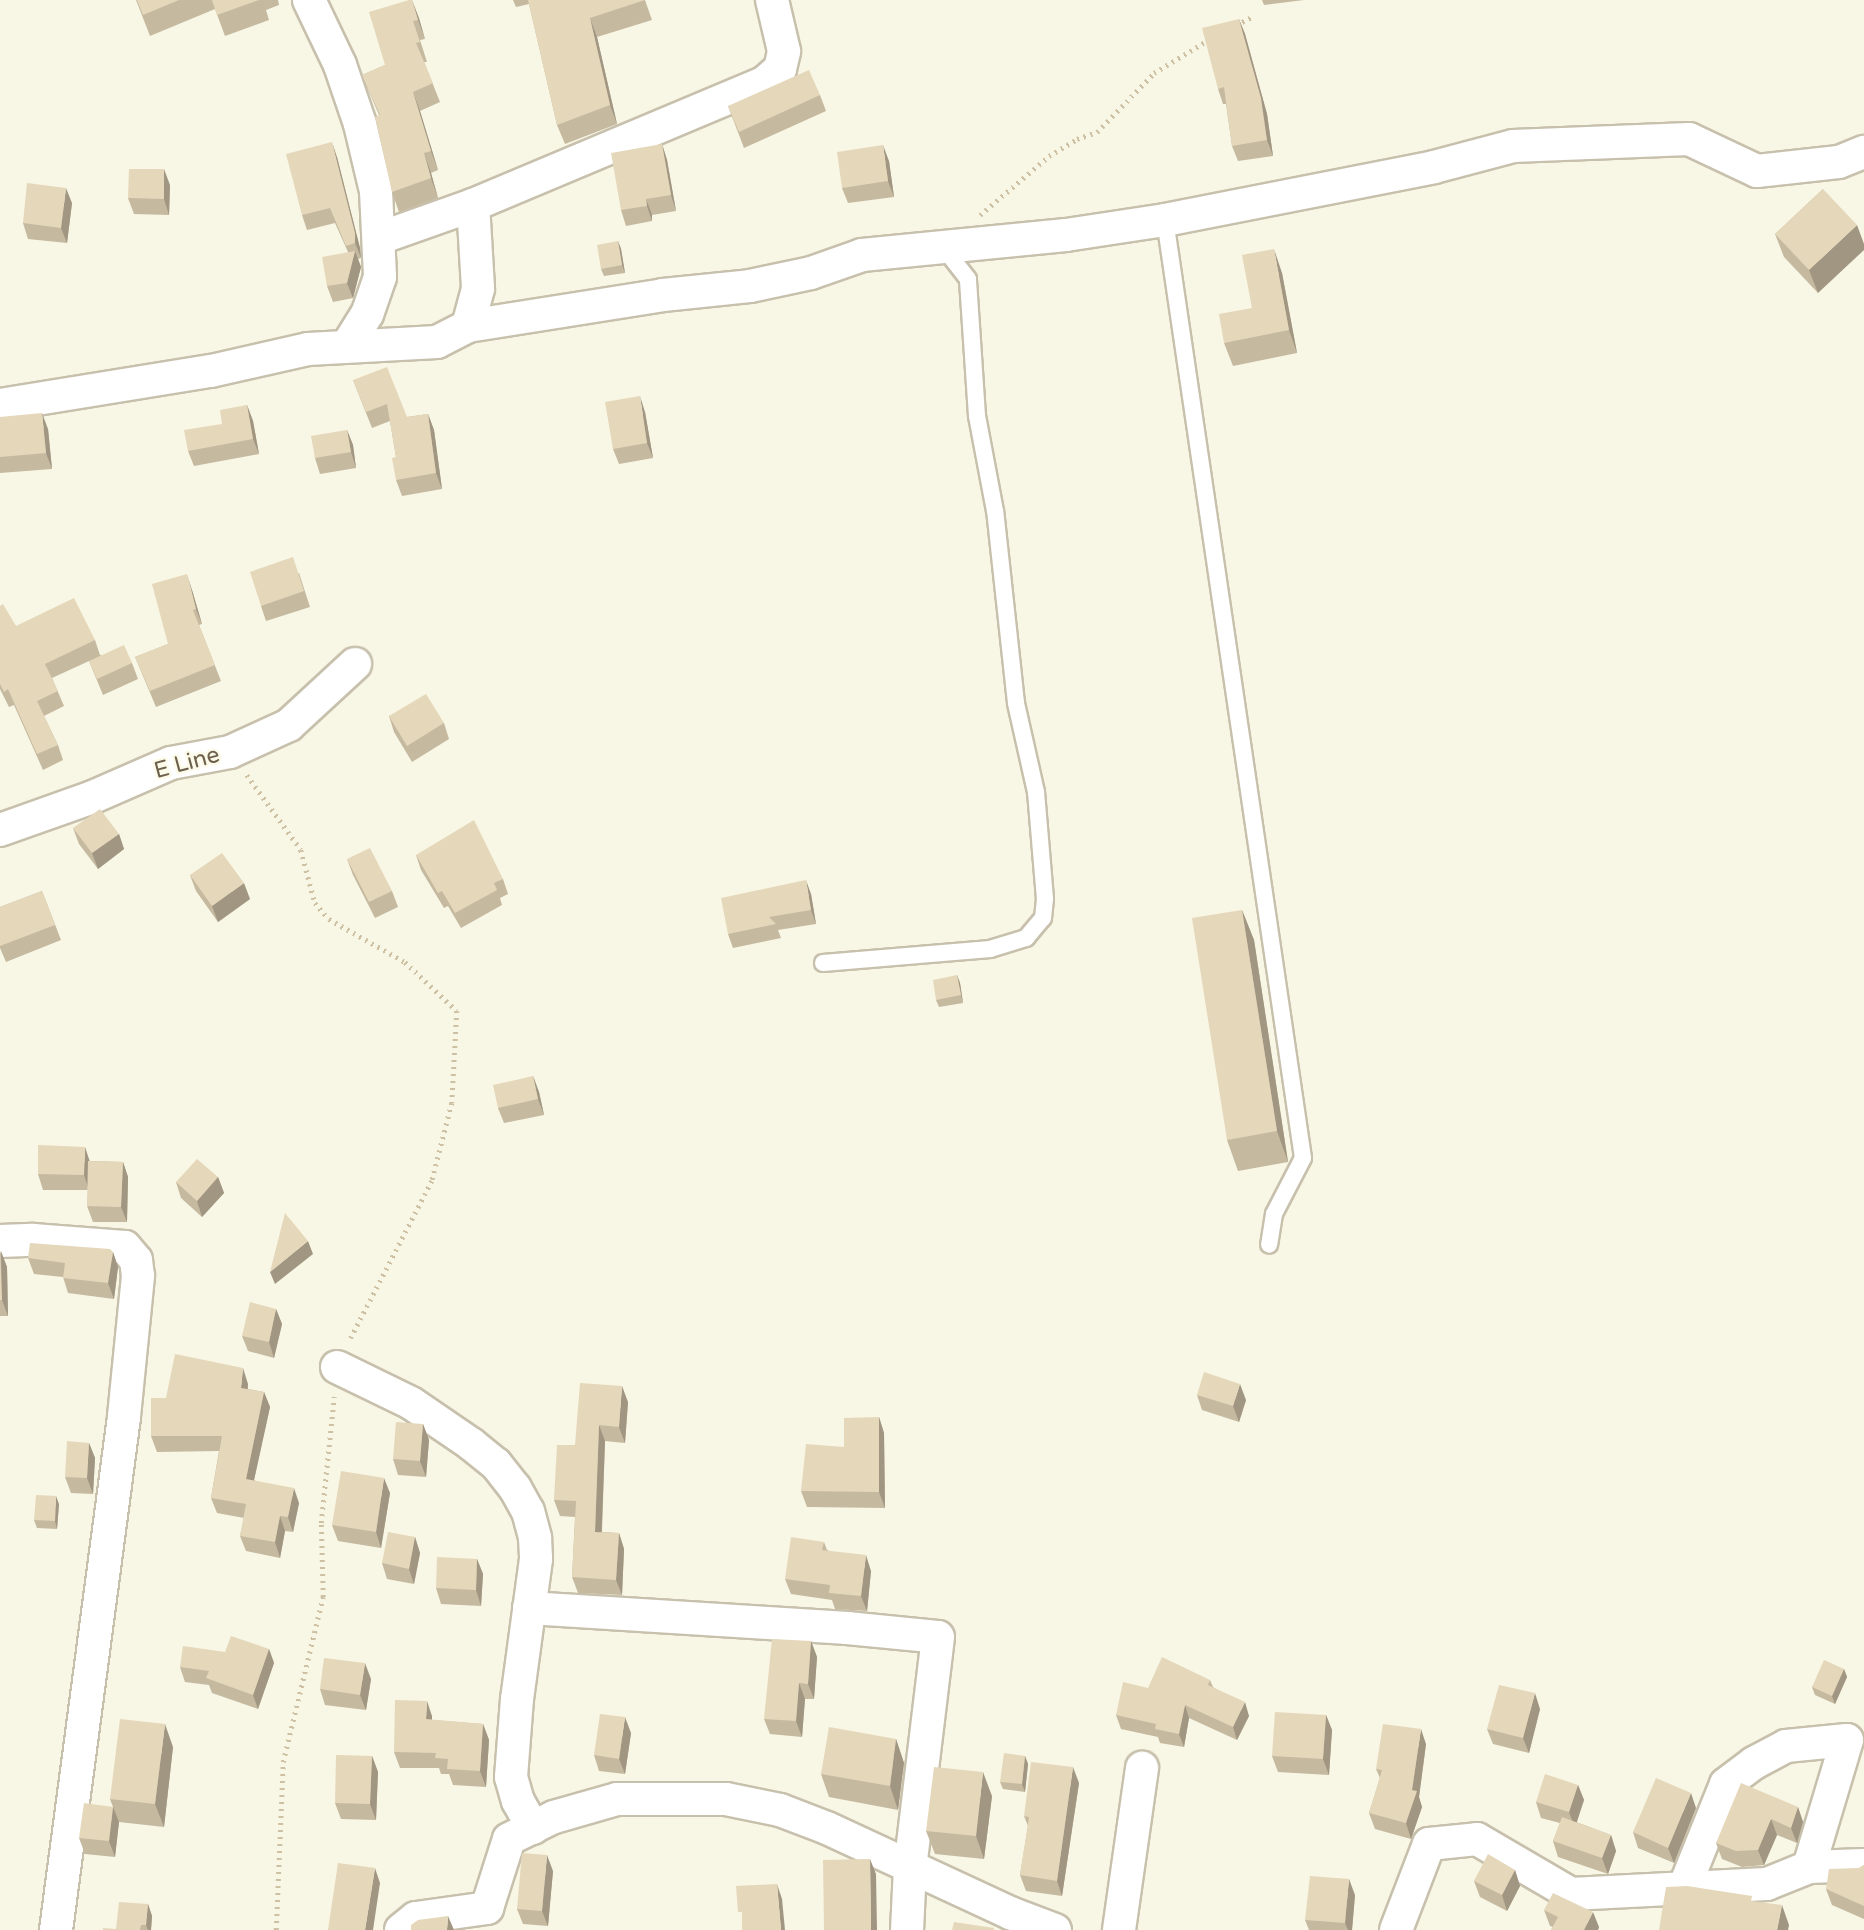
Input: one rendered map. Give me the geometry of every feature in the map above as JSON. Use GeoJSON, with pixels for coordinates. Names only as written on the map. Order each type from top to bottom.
{"type":"FeatureCollection","features":[{"type":"Feature","properties":{"kind":"street"},"geometry":{"type":"LineString","coordinates":[[309,0],[340,65],[360,124],[376,191],[380,277],[375,296],[346,346]]}},
{"type":"Feature","properties":{"kind":"street"},"geometry":{"type":"LineString","coordinates":[[380,238],[472,205],[765,82],[780,69],[784,51],[772,0]]}},
{"type":"Feature","properties":{"kind":"street"},"geometry":{"type":"LineString","coordinates":[[0,405],[211,372],[308,349],[437,342],[468,326],[663,295],[750,286],[811,273],[862,255],[1066,235],[1165,220],[1434,167],[1513,146],[1689,139],[1757,171],[1839,162],[1864,152]]}},
{"type":"Feature","properties":{"kind":"street"},"geometry":{"type":"LineString","coordinates":[[468,326],[478,288],[472,205]]}},
{"type":"Feature","properties":{"kind":"street","name":"E Line"},"geometry":{"type":"LineString","coordinates":[[0,830],[93,797],[171,763],[230,752],[289,724],[355,664]]}},
{"type":"Feature","properties":{"kind":"street"},"geometry":{"type":"LineString","coordinates":[[0,1241],[33,1240],[125,1247],[136,1260],[138,1276],[122,1429],[56,1930]]}},
{"type":"Feature","properties":{"kind":"street"},"geometry":{"type":"LineString","coordinates":[[337,1367],[411,1403],[446,1426],[496,1464],[515,1488],[528,1511],[535,1538],[511,1777],[518,1801],[533,1828]]}},
{"type":"Feature","properties":{"kind":"street"},"geometry":{"type":"LineString","coordinates":[[529,1608],[847,1628],[938,1637],[910,1867],[907,1930]]}},
{"type":"Feature","properties":{"kind":"street"},"geometry":{"type":"LineString","coordinates":[[1684,1888],[1726,1784],[1754,1763],[1786,1746],[1847,1740],[1809,1867]]}},
{"type":"Feature","properties":{"kind":"street"},"geometry":{"type":"LineString","coordinates":[[1119,1930],[1142,1768]]}},
{"type":"Feature","properties":{"kind":"street"},"geometry":{"type":"LineString","coordinates":[[401,1930],[416,1918],[486,1919],[509,1839],[554,1817],[617,1799],[726,1799],[780,1810],[827,1828],[1010,1913],[1055,1930]]}},
{"type":"Feature","properties":{"kind":"street"},"geometry":{"type":"LineString","coordinates":[[1396,1930],[1429,1844],[1477,1839],[1571,1894],[1767,1884],[1809,1867],[1864,1865]]}},
{"type":"Feature","properties":{"kind":"lane"},"geometry":{"type":"LineString","coordinates":[[1165,220],[1303,1158],[1275,1214],[1269,1245]]}},
{"type":"Feature","properties":{"kind":"lane"},"geometry":{"type":"LineString","coordinates":[[823,963],[989,949],[1026,938],[1043,918],[1045,899],[1036,792],[1016,703],[995,511],[977,416],[968,279],[952,246]]}},
{"type":"Feature","properties":{"kind":"path"},"geometry":{"type":"LineString","coordinates":[[1232,28],[1252,18]]}},
{"type":"Feature","properties":{"kind":"path"},"geometry":{"type":"LineString","coordinates":[[952,246],[1023,177],[1077,139],[1097,132],[1154,73],[1222,33]]}},
{"type":"Feature","properties":{"kind":"path"},"geometry":{"type":"LineString","coordinates":[[230,752],[302,850],[315,903],[329,919],[405,962],[457,1011],[452,1103],[432,1181],[410,1218],[337,1367],[321,1523],[323,1597],[283,1762],[276,1930]]}},
{"type":"Feature","properties":{"kind":"building"},"geometry":{"type":"Polygon","coordinates":[[[137,0],[179,0],[143,15],[137,0]]]}},
{"type":"Feature","properties":{"kind":"building"},"geometry":{"type":"Polygon","coordinates":[[[212,0],[259,0],[217,15],[212,0]]]}},
{"type":"Feature","properties":{"kind":"building"},"geometry":{"type":"Polygon","coordinates":[[[412,0],[418,20],[413,21],[420,42],[416,43],[433,83],[413,92],[431,151],[424,153],[431,178],[392,192],[375,117],[380,115],[362,75],[385,65],[369,12],[412,0]]]}},
{"type":"Feature","properties":{"kind":"building"},"geometry":{"type":"Polygon","coordinates":[[[528,0],[645,0],[590,18],[610,105],[557,125],[528,0]]]}},
{"type":"Feature","properties":{"kind":"building"},"geometry":{"type":"Polygon","coordinates":[[[1239,19],[1261,98],[1267,140],[1232,146],[1224,87],[1218,89],[1202,28],[1239,19]]]}},
{"type":"Feature","properties":{"kind":"building"},"geometry":{"type":"Polygon","coordinates":[[[809,70],[820,95],[739,132],[728,106],[809,70]]]}},
{"type":"Feature","properties":{"kind":"building"},"geometry":{"type":"Polygon","coordinates":[[[332,142],[355,233],[355,243],[346,246],[330,208],[302,215],[286,154],[332,142]]]}},
{"type":"Feature","properties":{"kind":"building"},"geometry":{"type":"Polygon","coordinates":[[[662,144],[671,195],[646,199],[647,206],[621,210],[611,153],[662,144]]]}},
{"type":"Feature","properties":{"kind":"building"},"geometry":{"type":"Polygon","coordinates":[[[883,145],[888,181],[842,188],[837,152],[883,145]]]}},
{"type":"Feature","properties":{"kind":"building"},"geometry":{"type":"Polygon","coordinates":[[[129,169],[164,169],[164,199],[128,198],[129,169]]]}},
{"type":"Feature","properties":{"kind":"building"},"geometry":{"type":"Polygon","coordinates":[[[27,183],[66,188],[61,228],[23,223],[27,183]]]}},
{"type":"Feature","properties":{"kind":"building"},"geometry":{"type":"Polygon","coordinates":[[[1823,189],[1857,225],[1809,270],[1775,234],[1823,189]]]}},
{"type":"Feature","properties":{"kind":"building"},"geometry":{"type":"Polygon","coordinates":[[[618,241],[622,265],[601,269],[597,245],[618,241]]]}},
{"type":"Feature","properties":{"kind":"building"},"geometry":{"type":"Polygon","coordinates":[[[1274,249],[1289,330],[1224,343],[1219,314],[1252,308],[1242,255],[1274,249]]]}},
{"type":"Feature","properties":{"kind":"building"},"geometry":{"type":"Polygon","coordinates":[[[355,251],[347,283],[327,286],[322,257],[355,251]]]}},
{"type":"Feature","properties":{"kind":"building"},"geometry":{"type":"Polygon","coordinates":[[[387,367],[407,417],[428,414],[436,473],[396,480],[392,458],[396,457],[387,404],[366,412],[353,380],[387,367]]]}},
{"type":"Feature","properties":{"kind":"building"},"geometry":{"type":"Polygon","coordinates":[[[640,396],[647,443],[613,449],[605,402],[640,396]]]}},
{"type":"Feature","properties":{"kind":"building"},"geometry":{"type":"Polygon","coordinates":[[[247,405],[253,439],[188,451],[184,430],[222,424],[220,410],[247,405]]]}},
{"type":"Feature","properties":{"kind":"building"},"geometry":{"type":"Polygon","coordinates":[[[42,413],[46,453],[0,457],[0,417],[42,413]]]}},
{"type":"Feature","properties":{"kind":"building"},"geometry":{"type":"Polygon","coordinates":[[[347,430],[351,452],[315,458],[311,436],[347,430]]]}},
{"type":"Feature","properties":{"kind":"building"},"geometry":{"type":"Polygon","coordinates":[[[293,557],[304,591],[261,606],[250,572],[293,557]]]}},
{"type":"Feature","properties":{"kind":"building"},"geometry":{"type":"Polygon","coordinates":[[[187,574],[196,609],[193,610],[215,665],[150,691],[135,657],[168,644],[152,584],[187,574]]]}},
{"type":"Feature","properties":{"kind":"building"},"geometry":{"type":"Polygon","coordinates":[[[74,598],[95,640],[45,664],[58,691],[37,701],[58,745],[37,754],[8,689],[4,692],[0,684],[0,606],[3,604],[16,626],[74,598]]]}},
{"type":"Feature","properties":{"kind":"building"},"geometry":{"type":"Polygon","coordinates":[[[124,645],[132,663],[97,679],[89,661],[124,645]]]}},
{"type":"Feature","properties":{"kind":"building"},"geometry":{"type":"Polygon","coordinates":[[[426,694],[444,723],[407,746],[389,716],[426,694]]]}},
{"type":"Feature","properties":{"kind":"building"},"geometry":{"type":"Polygon","coordinates":[[[100,809],[119,834],[92,853],[73,828],[100,809]]]}},
{"type":"Feature","properties":{"kind":"building"},"geometry":{"type":"Polygon","coordinates":[[[474,820],[503,879],[494,883],[497,890],[455,913],[442,891],[438,893],[416,855],[474,820]]]}},
{"type":"Feature","properties":{"kind":"building"},"geometry":{"type":"Polygon","coordinates":[[[370,848],[392,891],[369,902],[347,859],[370,848]]]}},
{"type":"Feature","properties":{"kind":"building"},"geometry":{"type":"Polygon","coordinates":[[[222,853],[244,883],[212,906],[190,875],[222,853]]]}},
{"type":"Feature","properties":{"kind":"building"},"geometry":{"type":"Polygon","coordinates":[[[806,880],[811,910],[769,917],[776,924],[728,934],[721,898],[806,880]]]}},
{"type":"Feature","properties":{"kind":"building"},"geometry":{"type":"Polygon","coordinates":[[[42,891],[55,925],[0,946],[0,907],[42,891]]]}},
{"type":"Feature","properties":{"kind":"building"},"geometry":{"type":"Polygon","coordinates":[[[1242,910],[1277,1131],[1227,1140],[1192,918],[1242,910]]]}},
{"type":"Feature","properties":{"kind":"building"},"geometry":{"type":"Polygon","coordinates":[[[957,975],[961,995],[936,1000],[933,980],[957,975]]]}},
{"type":"Feature","properties":{"kind":"building"},"geometry":{"type":"Polygon","coordinates":[[[533,1076],[538,1099],[498,1108],[493,1085],[533,1076]]]}},
{"type":"Feature","properties":{"kind":"building"},"geometry":{"type":"Polygon","coordinates":[[[38,1145],[85,1147],[84,1175],[38,1174],[38,1145]]]}},
{"type":"Feature","properties":{"kind":"building"},"geometry":{"type":"Polygon","coordinates":[[[197,1159],[218,1177],[197,1201],[176,1182],[197,1159]]]}},
{"type":"Feature","properties":{"kind":"building"},"geometry":{"type":"Polygon","coordinates":[[[88,1161],[123,1162],[121,1207],[87,1206],[88,1161]]]}},
{"type":"Feature","properties":{"kind":"building"},"geometry":{"type":"Polygon","coordinates":[[[285,1213],[308,1241],[270,1272],[285,1213]]]}},
{"type":"Feature","properties":{"kind":"building"},"geometry":{"type":"Polygon","coordinates":[[[30,1243],[110,1249],[113,1252],[108,1283],[63,1278],[65,1263],[28,1258],[30,1243]]]}},
{"type":"Feature","properties":{"kind":"building"},"geometry":{"type":"Polygon","coordinates":[[[0,1251],[2,1300],[0,1300],[0,1251]]]}},
{"type":"Feature","properties":{"kind":"building"},"geometry":{"type":"Polygon","coordinates":[[[250,1302],[276,1309],[269,1342],[242,1336],[250,1302]]]}},
{"type":"Feature","properties":{"kind":"building"},"geometry":{"type":"Polygon","coordinates":[[[175,1354],[243,1368],[241,1388],[264,1392],[246,1479],[294,1488],[288,1517],[280,1516],[275,1542],[240,1536],[246,1504],[211,1498],[222,1436],[151,1436],[151,1398],[166,1398],[175,1354]]]}},
{"type":"Feature","properties":{"kind":"building"},"geometry":{"type":"Polygon","coordinates":[[[1204,1372],[1240,1384],[1233,1406],[1197,1395],[1204,1372]]]}},
{"type":"Feature","properties":{"kind":"building"},"geometry":{"type":"Polygon","coordinates":[[[580,1383],[622,1386],[619,1427],[599,1425],[595,1532],[619,1533],[616,1580],[572,1577],[576,1501],[554,1500],[557,1445],[575,1445],[580,1383]]]}},
{"type":"Feature","properties":{"kind":"building"},"geometry":{"type":"Polygon","coordinates":[[[879,1417],[879,1492],[801,1491],[806,1444],[844,1447],[844,1418],[879,1417]]]}},
{"type":"Feature","properties":{"kind":"building"},"geometry":{"type":"Polygon","coordinates":[[[396,1422],[423,1424],[420,1461],[393,1459],[396,1422]]]}},
{"type":"Feature","properties":{"kind":"building"},"geometry":{"type":"Polygon","coordinates":[[[67,1441],[89,1443],[87,1478],[65,1477],[67,1441]]]}},
{"type":"Feature","properties":{"kind":"building"},"geometry":{"type":"Polygon","coordinates":[[[341,1471],[384,1478],[376,1532],[332,1525],[341,1471]]]}},
{"type":"Feature","properties":{"kind":"building"},"geometry":{"type":"Polygon","coordinates":[[[36,1495],[56,1496],[55,1521],[34,1520],[36,1495]]]}},
{"type":"Feature","properties":{"kind":"building"},"geometry":{"type":"Polygon","coordinates":[[[388,1532],[415,1537],[409,1569],[382,1563],[388,1532]]]}},
{"type":"Feature","properties":{"kind":"building"},"geometry":{"type":"Polygon","coordinates":[[[791,1537],[824,1542],[822,1550],[866,1555],[861,1596],[829,1593],[830,1585],[785,1579],[791,1537]]]}},
{"type":"Feature","properties":{"kind":"building"},"geometry":{"type":"Polygon","coordinates":[[[437,1557],[477,1559],[476,1590],[436,1588],[437,1557]]]}},
{"type":"Feature","properties":{"kind":"building"},"geometry":{"type":"Polygon","coordinates":[[[231,1636],[269,1649],[253,1695],[206,1678],[209,1671],[180,1667],[183,1646],[225,1652],[231,1636]]]}},
{"type":"Feature","properties":{"kind":"building"},"geometry":{"type":"Polygon","coordinates":[[[772,1639],[811,1641],[808,1684],[799,1683],[796,1721],[764,1719],[772,1639]]]}},
{"type":"Feature","properties":{"kind":"building"},"geometry":{"type":"Polygon","coordinates":[[[1162,1657],[1210,1680],[1208,1685],[1245,1702],[1233,1727],[1185,1705],[1179,1734],[1155,1729],[1156,1724],[1116,1715],[1123,1682],[1148,1688],[1162,1657]]]}},
{"type":"Feature","properties":{"kind":"building"},"geometry":{"type":"Polygon","coordinates":[[[324,1658],[365,1663],[360,1695],[320,1689],[324,1658]]]}},
{"type":"Feature","properties":{"kind":"building"},"geometry":{"type":"Polygon","coordinates":[[[1824,1660],[1844,1669],[1832,1696],[1812,1687],[1824,1660]]]}},
{"type":"Feature","properties":{"kind":"building"},"geometry":{"type":"Polygon","coordinates":[[[1499,1685],[1535,1693],[1523,1738],[1487,1729],[1499,1685]]]}},
{"type":"Feature","properties":{"kind":"building"},"geometry":{"type":"Polygon","coordinates":[[[395,1700],[427,1701],[426,1719],[483,1724],[480,1771],[447,1769],[448,1759],[435,1758],[436,1753],[394,1752],[395,1700]]]}},
{"type":"Feature","properties":{"kind":"building"},"geometry":{"type":"Polygon","coordinates":[[[1275,1712],[1326,1715],[1323,1759],[1272,1756],[1275,1712]]]}},
{"type":"Feature","properties":{"kind":"building"},"geometry":{"type":"Polygon","coordinates":[[[600,1714],[625,1717],[619,1759],[594,1755],[600,1714]]]}},
{"type":"Feature","properties":{"kind":"building"},"geometry":{"type":"Polygon","coordinates":[[[120,1719],[165,1724],[155,1804],[110,1799],[120,1719]]]}},
{"type":"Feature","properties":{"kind":"building"},"geometry":{"type":"Polygon","coordinates":[[[1383,1724],[1421,1729],[1412,1790],[1417,1791],[1406,1823],[1369,1813],[1382,1770],[1376,1769],[1383,1724]]]}},
{"type":"Feature","properties":{"kind":"building"},"geometry":{"type":"Polygon","coordinates":[[[829,1727],[896,1739],[890,1786],[821,1774],[829,1727]]]}},
{"type":"Feature","properties":{"kind":"building"},"geometry":{"type":"Polygon","coordinates":[[[1004,1753],[1025,1756],[1022,1784],[1000,1782],[1004,1753]]]}},
{"type":"Feature","properties":{"kind":"building"},"geometry":{"type":"Polygon","coordinates":[[[336,1755],[372,1756],[370,1804],[335,1803],[336,1755]]]}},
{"type":"Feature","properties":{"kind":"building"},"geometry":{"type":"Polygon","coordinates":[[[1031,1762],[1073,1767],[1057,1881],[1020,1875],[1029,1817],[1024,1816],[1031,1762]]]}},
{"type":"Feature","properties":{"kind":"building"},"geometry":{"type":"Polygon","coordinates":[[[934,1767],[983,1772],[976,1836],[926,1831],[934,1767]]]}},
{"type":"Feature","properties":{"kind":"building"},"geometry":{"type":"Polygon","coordinates":[[[1545,1774],[1578,1785],[1569,1812],[1536,1802],[1545,1774]]]}},
{"type":"Feature","properties":{"kind":"building"},"geometry":{"type":"Polygon","coordinates":[[[1656,1778],[1691,1793],[1668,1848],[1633,1832],[1656,1778]]]}},
{"type":"Feature","properties":{"kind":"building"},"geometry":{"type":"Polygon","coordinates":[[[1741,1783],[1798,1807],[1791,1828],[1771,1819],[1758,1850],[1736,1851],[1716,1843],[1741,1783]]]}},
{"type":"Feature","properties":{"kind":"building"},"geometry":{"type":"Polygon","coordinates":[[[84,1803],[113,1807],[109,1841],[79,1838],[84,1803]]]}},
{"type":"Feature","properties":{"kind":"building"},"geometry":{"type":"Polygon","coordinates":[[[1562,1817],[1611,1835],[1602,1858],[1553,1841],[1562,1817]]]}},
{"type":"Feature","properties":{"kind":"building"},"geometry":{"type":"Polygon","coordinates":[[[522,1853],[547,1855],[542,1911],[517,1909],[522,1853]]]}},
{"type":"Feature","properties":{"kind":"building"},"geometry":{"type":"Polygon","coordinates":[[[1488,1854],[1515,1870],[1502,1895],[1474,1881],[1488,1854]]]}},
{"type":"Feature","properties":{"kind":"building"},"geometry":{"type":"Polygon","coordinates":[[[870,1859],[871,1930],[824,1930],[823,1860],[870,1859]]]}},
{"type":"Feature","properties":{"kind":"building"},"geometry":{"type":"Polygon","coordinates":[[[338,1863],[375,1868],[365,1930],[328,1930],[338,1863]]]}},
{"type":"Feature","properties":{"kind":"building"},"geometry":{"type":"Polygon","coordinates":[[[1864,1865],[1864,1906],[1826,1889],[1829,1869],[1859,1868],[1864,1865]]]}},
{"type":"Feature","properties":{"kind":"building"},"geometry":{"type":"Polygon","coordinates":[[[1310,1876],[1349,1879],[1345,1923],[1305,1920],[1310,1876]]]}},
{"type":"Feature","properties":{"kind":"building"},"geometry":{"type":"Polygon","coordinates":[[[777,1884],[781,1930],[742,1930],[742,1912],[738,1912],[736,1886],[777,1884]]]}},
{"type":"Feature","properties":{"kind":"building"},"geometry":{"type":"Polygon","coordinates":[[[1687,1886],[1752,1896],[1751,1901],[1782,1905],[1777,1930],[1659,1930],[1666,1887],[1687,1886]]]}},
{"type":"Feature","properties":{"kind":"building"},"geometry":{"type":"Polygon","coordinates":[[[1553,1893],[1593,1912],[1584,1930],[1551,1930],[1558,1917],[1544,1910],[1553,1893]]]}},
{"type":"Feature","properties":{"kind":"building"},"geometry":{"type":"Polygon","coordinates":[[[119,1902],[148,1904],[146,1925],[141,1925],[140,1930],[103,1930],[116,1929],[119,1902]]]}},
{"type":"Feature","properties":{"kind":"building"},"geometry":{"type":"Polygon","coordinates":[[[448,1916],[447,1930],[411,1930],[411,1925],[418,1920],[448,1916]]]}},
{"type":"Feature","properties":{"kind":"building"},"geometry":{"type":"Polygon","coordinates":[[[954,1922],[994,1928],[994,1930],[952,1930],[954,1922]]]}}]}
